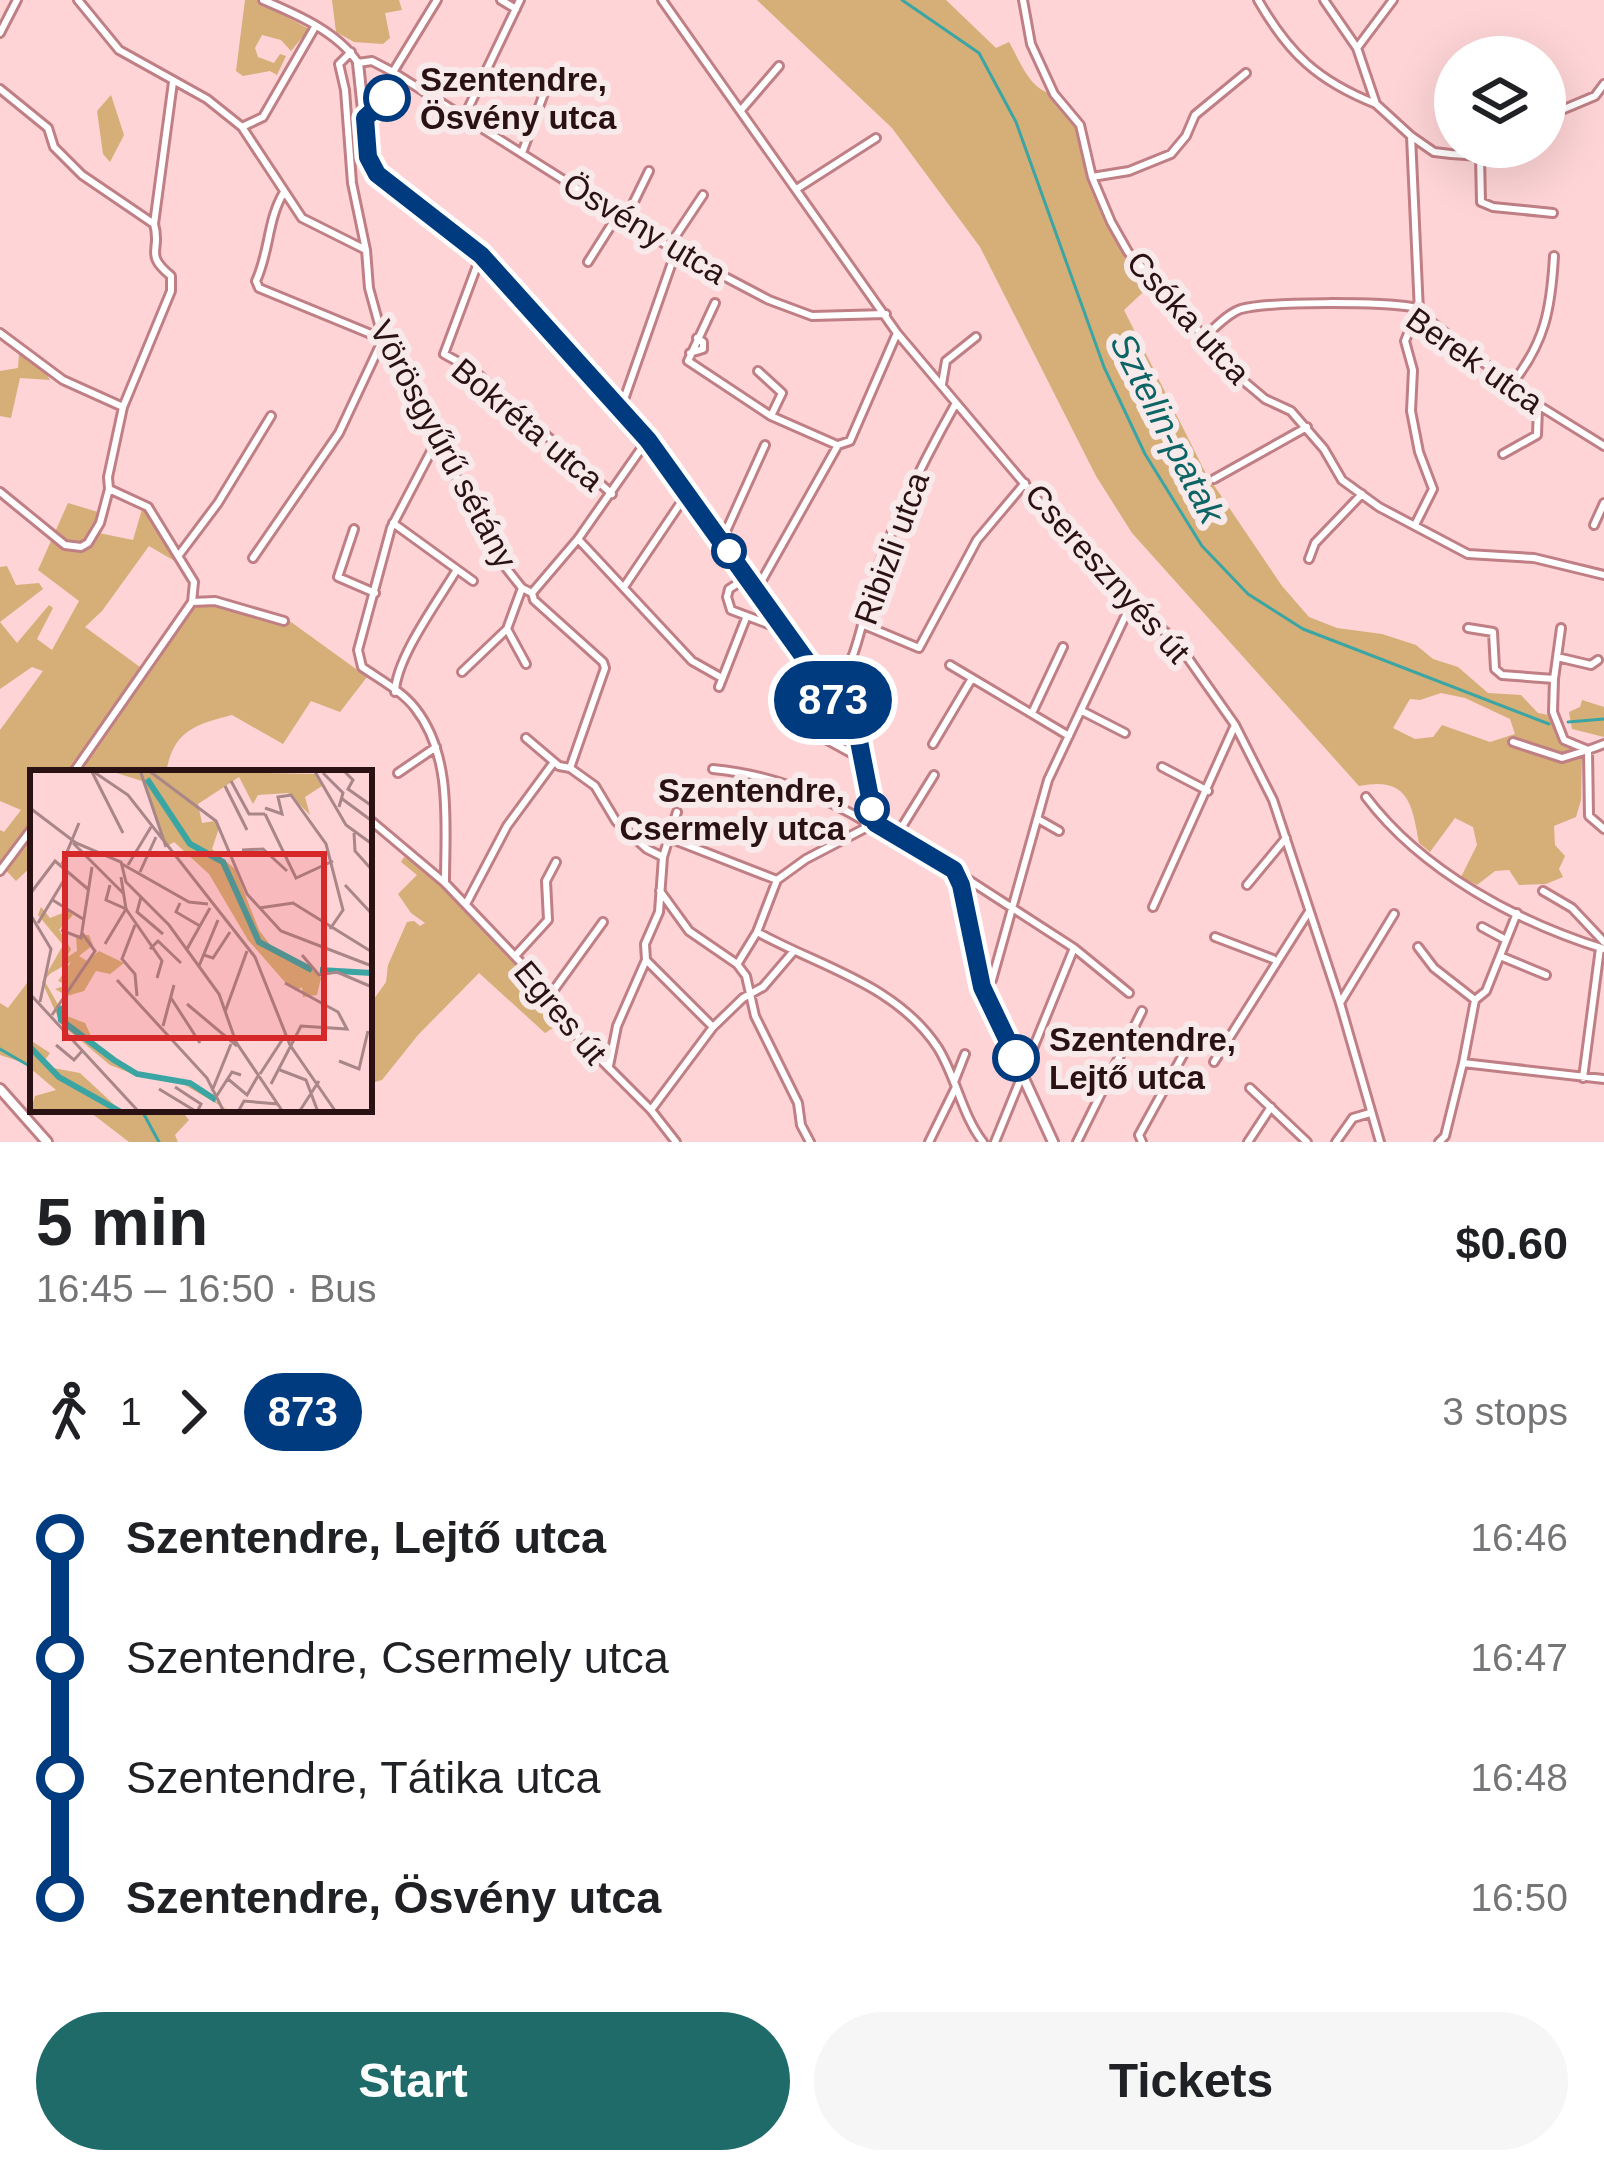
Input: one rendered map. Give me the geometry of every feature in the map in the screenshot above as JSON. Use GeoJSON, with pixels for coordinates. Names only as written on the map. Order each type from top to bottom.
{"type":"FeatureCollection","features":[{"type":"Feature","properties":{"kind":"street"},"geometry":{"type":"LineString","coordinates":[[0,33],[17,0]]}},
{"type":"Feature","properties":{"kind":"street"},"geometry":{"type":"LineString","coordinates":[[79,0],[119,50],[207,99],[242,127],[302,218],[366,250]]}},
{"type":"Feature","properties":{"kind":"street"},"geometry":{"type":"LineString","coordinates":[[263,0],[316,27],[351,52],[358,63],[366,144],[373,167],[481,255],[621,408],[688,492],[857,731]]}},
{"type":"Feature","properties":{"kind":"street"},"geometry":{"type":"LineString","coordinates":[[393,72],[437,0]]}},
{"type":"Feature","properties":{"kind":"street"},"geometry":{"type":"LineString","coordinates":[[501,0],[516,9]]}},
{"type":"Feature","properties":{"kind":"street"},"geometry":{"type":"LineString","coordinates":[[466,115],[520,0]]}},
{"type":"Feature","properties":{"kind":"street","name":"Cseresznyés út"},"geometry":{"type":"LineString","coordinates":[[662,0],[897,333],[1109,584],[1176,641],[1234,725],[1253,756],[1286,838],[1380,1142]]}},
{"type":"Feature","properties":{"kind":"street","name":"Csóka utca"},"geometry":{"type":"LineString","coordinates":[[1023,0],[1030,44],[1054,94],[1080,125],[1092,177],[1128,252],[1220,361],[1307,427],[1342,480],[1379,507],[1468,554],[1534,558],[1604,575]]}},
{"type":"Feature","properties":{"kind":"street"},"geometry":{"type":"LineString","coordinates":[[1258,0],[1275,30],[1302,60],[1334,87],[1376,104],[1434,152]]}},
{"type":"Feature","properties":{"kind":"street"},"geometry":{"type":"LineString","coordinates":[[1324,0],[1358,48],[1376,104]]}},
{"type":"Feature","properties":{"kind":"street"},"geometry":{"type":"LineString","coordinates":[[1358,48],[1393,0]]}},
{"type":"Feature","properties":{"kind":"street"},"geometry":{"type":"LineString","coordinates":[[242,127],[263,117],[316,27]]}},
{"type":"Feature","properties":{"kind":"street","name":"Vörösgyűrű sétány"},"geometry":{"type":"LineString","coordinates":[[351,52],[339,64],[352,183],[373,312],[383,339],[503,564],[522,588],[532,592],[534,600],[603,662],[570,768]]}},
{"type":"Feature","properties":{"kind":"street","name":"Ösvény utca"},"geometry":{"type":"LineString","coordinates":[[358,63],[372,61],[393,72],[672,249],[769,300],[812,316],[886,314]]}},
{"type":"Feature","properties":{"kind":"street"},"geometry":{"type":"LineString","coordinates":[[742,110],[778,66]]}},
{"type":"Feature","properties":{"kind":"street"},"geometry":{"type":"LineString","coordinates":[[1092,177],[1129,171],[1172,154],[1195,116],[1246,73]]}},
{"type":"Feature","properties":{"kind":"street"},"geometry":{"type":"LineString","coordinates":[[0,493],[56,539],[81,547],[100,523],[123,407],[170,291],[170,276],[152,254],[158,237],[154,224],[173,82]]}},
{"type":"Feature","properties":{"kind":"street"},"geometry":{"type":"LineString","coordinates":[[1566,108],[1595,96],[1604,84]]}},
{"type":"Feature","properties":{"kind":"street"},"geometry":{"type":"LineString","coordinates":[[521,154],[547,88]]}},
{"type":"Feature","properties":{"kind":"street"},"geometry":{"type":"LineString","coordinates":[[0,89],[48,128],[55,147],[82,175],[154,224]]}},
{"type":"Feature","properties":{"kind":"street"},"geometry":{"type":"LineString","coordinates":[[1412,136],[1418,312],[1405,341],[1413,370],[1412,411],[1419,452],[1433,489],[1416,523]]}},
{"type":"Feature","properties":{"kind":"street"},"geometry":{"type":"LineString","coordinates":[[798,189],[876,138]]}},
{"type":"Feature","properties":{"kind":"street"},"geometry":{"type":"LineString","coordinates":[[1480,168],[1484,204],[1553,213]]}},
{"type":"Feature","properties":{"kind":"street"},"geometry":{"type":"LineString","coordinates":[[587,262],[650,171]]}},
{"type":"Feature","properties":{"kind":"street"},"geometry":{"type":"LineString","coordinates":[[253,558],[339,433],[383,339],[259,288],[256,281],[268,255],[271,221],[284,192]]}},
{"type":"Feature","properties":{"kind":"street"},"geometry":{"type":"LineString","coordinates":[[621,408],[672,249],[703,195]]}},
{"type":"Feature","properties":{"kind":"street","name":"Bokréta utca"},"geometry":{"type":"LineString","coordinates":[[481,255],[444,354],[473,370],[612,494]]}},
{"type":"Feature","properties":{"kind":"street"},"geometry":{"type":"LineString","coordinates":[[1511,385],[1528,363],[1552,306],[1554,256]]}},
{"type":"Feature","properties":{"kind":"street","name":"Berek utca"},"geometry":{"type":"LineString","coordinates":[[1204,337],[1236,310],[1387,303],[1418,312],[1538,406],[1604,446]]}},
{"type":"Feature","properties":{"kind":"street"},"geometry":{"type":"LineString","coordinates":[[715,304],[688,361],[771,416],[838,445]]}},
{"type":"Feature","properties":{"kind":"street"},"geometry":{"type":"LineString","coordinates":[[0,333],[63,380],[123,407]]}},
{"type":"Feature","properties":{"kind":"street"},"geometry":{"type":"LineString","coordinates":[[753,587],[838,445],[850,441],[897,333]]}},
{"type":"Feature","properties":{"kind":"street"},"geometry":{"type":"LineString","coordinates":[[942,384],[946,361],[976,337]]}},
{"type":"Feature","properties":{"kind":"street"},"geometry":{"type":"LineString","coordinates":[[758,371],[782,393],[771,416]]}},
{"type":"Feature","properties":{"kind":"street","name":"Ribizli utca"},"geometry":{"type":"LineString","coordinates":[[830,696],[864,625],[893,528],[916,474],[956,402]]}},
{"type":"Feature","properties":{"kind":"street"},"geometry":{"type":"LineString","coordinates":[[1503,454],[1537,436],[1538,406]]}},
{"type":"Feature","properties":{"kind":"street"},"geometry":{"type":"LineString","coordinates":[[179,555],[218,503],[271,416]]}},
{"type":"Feature","properties":{"kind":"street"},"geometry":{"type":"LineString","coordinates":[[1214,479],[1307,427]]}},
{"type":"Feature","properties":{"kind":"street"},"geometry":{"type":"LineString","coordinates":[[437,440],[393,523],[358,659],[362,667],[413,704],[436,747],[445,791],[446,883]]}},
{"type":"Feature","properties":{"kind":"street"},"geometry":{"type":"LineString","coordinates":[[532,592],[578,539],[648,440]]}},
{"type":"Feature","properties":{"kind":"street"},"geometry":{"type":"LineString","coordinates":[[722,540],[764,445]]}},
{"type":"Feature","properties":{"kind":"street"},"geometry":{"type":"LineString","coordinates":[[864,625],[919,648],[977,540],[1025,482]]}},
{"type":"Feature","properties":{"kind":"street"},"geometry":{"type":"LineString","coordinates":[[76,770],[191,602],[194,578],[148,507],[109,489]]}},
{"type":"Feature","properties":{"kind":"street"},"geometry":{"type":"LineString","coordinates":[[624,586],[688,492]]}},
{"type":"Feature","properties":{"kind":"street"},"geometry":{"type":"LineString","coordinates":[[1309,559],[1316,542],[1362,494]]}},
{"type":"Feature","properties":{"kind":"street"},"geometry":{"type":"LineString","coordinates":[[1594,524],[1604,502]]}},
{"type":"Feature","properties":{"kind":"street"},"geometry":{"type":"LineString","coordinates":[[393,523],[473,581]]}},
{"type":"Feature","properties":{"kind":"street"},"geometry":{"type":"LineString","coordinates":[[354,529],[338,577],[375,593]]}},
{"type":"Feature","properties":{"kind":"street"},"geometry":{"type":"LineString","coordinates":[[578,539],[692,662],[720,682],[746,618]]}},
{"type":"Feature","properties":{"kind":"street"},"geometry":{"type":"LineString","coordinates":[[395,692],[404,660],[455,571]]}},
{"type":"Feature","properties":{"kind":"street"},"geometry":{"type":"LineString","coordinates":[[753,587],[735,584],[727,593],[731,610],[784,630]]}},
{"type":"Feature","properties":{"kind":"street"},"geometry":{"type":"LineString","coordinates":[[462,672],[507,628],[522,588]]}},
{"type":"Feature","properties":{"kind":"street"},"geometry":{"type":"LineString","coordinates":[[191,602],[215,601],[284,621]]}},
{"type":"Feature","properties":{"kind":"street"},"geometry":{"type":"LineString","coordinates":[[992,980],[1048,780],[1131,604]]}},
{"type":"Feature","properties":{"kind":"street"},"geometry":{"type":"LineString","coordinates":[[507,628],[526,664]]}},
{"type":"Feature","properties":{"kind":"street"},"geometry":{"type":"LineString","coordinates":[[1468,628],[1493,632],[1496,669],[1502,675],[1553,679]]}},
{"type":"Feature","properties":{"kind":"street"},"geometry":{"type":"LineString","coordinates":[[1561,628],[1553,679],[1556,726],[1570,744],[1588,750]]}},
{"type":"Feature","properties":{"kind":"street"},"geometry":{"type":"LineString","coordinates":[[1032,713],[1063,646]]}},
{"type":"Feature","properties":{"kind":"street"},"geometry":{"type":"LineString","coordinates":[[1557,657],[1591,665],[1598,660]]}},
{"type":"Feature","properties":{"kind":"street"},"geometry":{"type":"LineString","coordinates":[[950,664],[1069,736]]}},
{"type":"Feature","properties":{"kind":"street"},"geometry":{"type":"LineString","coordinates":[[933,744],[972,679]]}},
{"type":"Feature","properties":{"kind":"street"},"geometry":{"type":"LineString","coordinates":[[861,697],[857,731],[873,824]]}},
{"type":"Feature","properties":{"kind":"street"},"geometry":{"type":"LineString","coordinates":[[1082,711],[1125,733]]}},
{"type":"Feature","properties":{"kind":"street"},"geometry":{"type":"LineString","coordinates":[[800,724],[865,760]]}},
{"type":"Feature","properties":{"kind":"street"},"geometry":{"type":"LineString","coordinates":[[1153,907],[1234,725]]}},
{"type":"Feature","properties":{"kind":"street"},"geometry":{"type":"LineString","coordinates":[[526,738],[554,762],[595,786],[610,813],[634,838],[663,856]]}},
{"type":"Feature","properties":{"kind":"street"},"geometry":{"type":"LineString","coordinates":[[1513,742],[1562,758],[1604,744]]}},
{"type":"Feature","properties":{"kind":"street"},"geometry":{"type":"LineString","coordinates":[[398,773],[436,747]]}},
{"type":"Feature","properties":{"kind":"street"},"geometry":{"type":"LineString","coordinates":[[1588,750],[1589,816],[1604,829]]}},
{"type":"Feature","properties":{"kind":"street"},"geometry":{"type":"LineString","coordinates":[[466,904],[507,826],[554,762]]}},
{"type":"Feature","properties":{"kind":"street"},"geometry":{"type":"LineString","coordinates":[[1162,766],[1208,791]]}},
{"type":"Feature","properties":{"kind":"street"},"geometry":{"type":"LineString","coordinates":[[713,769],[779,780],[873,824],[1015,908],[1129,993]]}},
{"type":"Feature","properties":{"kind":"street"},"geometry":{"type":"LineString","coordinates":[[895,838],[934,775]]}},
{"type":"Feature","properties":{"kind":"street"},"geometry":{"type":"LineString","coordinates":[[1366,797],[1407,842],[1465,884],[1517,913],[1603,947]]}},
{"type":"Feature","properties":{"kind":"street"},"geometry":{"type":"LineString","coordinates":[[609,1068],[617,1026],[646,960],[645,944],[659,912],[663,856],[677,812]]}},
{"type":"Feature","properties":{"kind":"street"},"geometry":{"type":"LineString","coordinates":[[1038,819],[1059,831]]}},
{"type":"Feature","properties":{"kind":"street","name":"Egres út"},"geometry":{"type":"LineString","coordinates":[[372,821],[466,904],[676,1142]]}},
{"type":"Feature","properties":{"kind":"street"},"geometry":{"type":"LineString","coordinates":[[737,964],[757,932],[777,880],[873,824]]}},
{"type":"Feature","properties":{"kind":"street"},"geometry":{"type":"LineString","coordinates":[[0,871],[30,831]]}},
{"type":"Feature","properties":{"kind":"street"},"geometry":{"type":"LineString","coordinates":[[669,838],[777,880]]}},
{"type":"Feature","properties":{"kind":"street"},"geometry":{"type":"LineString","coordinates":[[1246,885],[1286,838]]}},
{"type":"Feature","properties":{"kind":"street"},"geometry":{"type":"LineString","coordinates":[[515,956],[548,920],[546,880],[556,862]]}},
{"type":"Feature","properties":{"kind":"street"},"geometry":{"type":"LineString","coordinates":[[954,870],[982,987],[1053,1142]]}},
{"type":"Feature","properties":{"kind":"street"},"geometry":{"type":"LineString","coordinates":[[660,891],[689,931],[737,964],[810,1142]]}},
{"type":"Feature","properties":{"kind":"street"},"geometry":{"type":"LineString","coordinates":[[1543,891],[1572,908],[1603,947],[1583,1078]]}},
{"type":"Feature","properties":{"kind":"street"},"geometry":{"type":"LineString","coordinates":[[1214,1062],[1310,911]]}},
{"type":"Feature","properties":{"kind":"street"},"geometry":{"type":"LineString","coordinates":[[1456,1142],[1442,1139],[1474,1000],[1486,991],[1517,913]]}},
{"type":"Feature","properties":{"kind":"street"},"geometry":{"type":"LineString","coordinates":[[1340,1003],[1394,914]]}},
{"type":"Feature","properties":{"kind":"street"},"geometry":{"type":"LineString","coordinates":[[548,998],[603,922]]}},
{"type":"Feature","properties":{"kind":"street"},"geometry":{"type":"LineString","coordinates":[[1482,927],[1506,940]]}},
{"type":"Feature","properties":{"kind":"street"},"geometry":{"type":"LineString","coordinates":[[757,932],[871,984],[928,1036],[979,1141]]}},
{"type":"Feature","properties":{"kind":"street"},"geometry":{"type":"LineString","coordinates":[[1215,937],[1276,959]]}},
{"type":"Feature","properties":{"kind":"street"},"geometry":{"type":"LineString","coordinates":[[1418,947],[1434,968],[1474,1000]]}},
{"type":"Feature","properties":{"kind":"street"},"geometry":{"type":"LineString","coordinates":[[995,1142],[1073,948]]}},
{"type":"Feature","properties":{"kind":"street"},"geometry":{"type":"LineString","coordinates":[[651,1110],[713,1027],[763,987],[793,952]]}},
{"type":"Feature","properties":{"kind":"street"},"geometry":{"type":"LineString","coordinates":[[1500,956],[1546,975]]}},
{"type":"Feature","properties":{"kind":"street"},"geometry":{"type":"LineString","coordinates":[[646,960],[713,1027]]}},
{"type":"Feature","properties":{"kind":"street"},"geometry":{"type":"LineString","coordinates":[[1077,1142],[1142,1011]]}},
{"type":"Feature","properties":{"kind":"street"},"geometry":{"type":"LineString","coordinates":[[1142,1142],[1139,1135],[1194,1035]]}},
{"type":"Feature","properties":{"kind":"street"},"geometry":{"type":"LineString","coordinates":[[929,1142],[965,1054]]}},
{"type":"Feature","properties":{"kind":"street"},"geometry":{"type":"LineString","coordinates":[[1463,1063],[1604,1079]]}},
{"type":"Feature","properties":{"kind":"street"},"geometry":{"type":"LineString","coordinates":[[1250,1088],[1307,1142]]}},
{"type":"Feature","properties":{"kind":"street"},"geometry":{"type":"LineString","coordinates":[[0,1089],[47,1142]]}},
{"type":"Feature","properties":{"kind":"street"},"geometry":{"type":"LineString","coordinates":[[1247,1142],[1271,1107]]}},
{"type":"Feature","properties":{"kind":"street"},"geometry":{"type":"LineString","coordinates":[[1336,1142],[1353,1118],[1370,1112]]}},
{"type":"Feature","properties":{"kind":"shaded area"},"geometry":{"type":"Polygon","coordinates":[[[245,0],[256,0],[309,29],[291,51],[281,40],[262,35],[255,48],[258,57],[274,63],[280,54],[286,56],[277,75],[270,71],[243,76],[236,71],[245,0]]]}},
{"type":"Feature","properties":{"kind":"shaded area"},"geometry":{"type":"Polygon","coordinates":[[[332,0],[399,0],[402,10],[385,13],[390,38],[383,44],[354,42],[336,32],[332,0]]]}},
{"type":"Feature","properties":{"kind":"shaded area"},"geometry":{"type":"Polygon","coordinates":[[[757,0],[946,0],[996,48],[1009,42],[1032,81],[1054,94],[1080,125],[1092,177],[1128,252],[1155,281],[1124,310],[1205,472],[1282,586],[1309,617],[1416,645],[1433,659],[1458,667],[1488,693],[1521,695],[1538,713],[1549,715],[1556,736],[1582,757],[1576,817],[1554,826],[1555,845],[1565,856],[1559,869],[1563,877],[1546,884],[1519,885],[1509,870],[1495,871],[1477,885],[1461,877],[1477,845],[1473,827],[1455,818],[1430,852],[1419,843],[1405,796],[1388,785],[1359,786],[1132,533],[1096,476],[980,247],[892,128],[757,0]],[[1441,693],[1410,699],[1393,728],[1415,739],[1433,737],[1442,725],[1490,742],[1515,734],[1510,719],[1465,698],[1441,693]]]}},
{"type":"Feature","properties":{"kind":"shaded area"},"geometry":{"type":"Polygon","coordinates":[[[111,95],[124,135],[110,162],[103,154],[97,111],[111,95]]]}},
{"type":"Feature","properties":{"kind":"shaded area"},"geometry":{"type":"Polygon","coordinates":[[[19,354],[43,369],[50,380],[20,378],[11,418],[0,416],[0,371],[18,368],[19,354]]]}},
{"type":"Feature","properties":{"kind":"shaded area"},"geometry":{"type":"Polygon","coordinates":[[[68,503],[98,512],[94,532],[133,540],[143,506],[150,505],[178,563],[149,546],[85,627],[140,667],[188,599],[291,622],[367,677],[340,712],[311,701],[283,744],[232,715],[187,732],[174,748],[167,770],[30,770],[30,868],[16,881],[0,864],[0,830],[4,832],[21,810],[0,801],[0,730],[43,671],[32,667],[0,689],[0,622],[17,643],[49,605],[53,608],[37,639],[52,650],[79,601],[38,570],[68,503]]]}},
{"type":"Feature","properties":{"kind":"shaded area"},"geometry":{"type":"Polygon","coordinates":[[[7,566],[16,585],[39,583],[43,589],[0,622],[0,567],[7,566]]]}},
{"type":"Feature","properties":{"kind":"shaded area"},"geometry":{"type":"Polygon","coordinates":[[[1582,700],[1604,707],[1604,737],[1572,729],[1569,712],[1580,707],[1582,700]]]}},
{"type":"Feature","properties":{"kind":"shaded area"},"geometry":{"type":"Polygon","coordinates":[[[404,857],[426,870],[473,912],[573,1040],[556,1026],[545,1033],[479,973],[382,1080],[372,1080],[372,1002],[386,982],[388,965],[407,922],[425,923],[398,894],[417,875],[401,862],[404,857]]]}},
{"type":"Feature","properties":{"kind":"shaded area"},"geometry":{"type":"Polygon","coordinates":[[[27,983],[30,1065],[0,1055],[0,1003],[8,1008],[27,983]]]}},
{"type":"Feature","properties":{"kind":"shaded area"},"geometry":{"type":"Polygon","coordinates":[[[90,1112],[182,1112],[189,1120],[175,1135],[178,1142],[129,1142],[90,1112]]]}},
{"type":"Feature","properties":{"kind":"waterway","name":"Sztelin-patak"},"geometry":{"type":"LineString","coordinates":[[902,0],[979,53],[1016,122],[1104,367],[1145,454],[1202,546],[1248,594],[1303,629],[1549,724]]}},
{"type":"Feature","properties":{"kind":"waterway","name":"Sztelin-patak"},"geometry":{"type":"LineString","coordinates":[[1568,722],[1604,719]]}},
{"type":"Feature","properties":{"kind":"waterway"},"geometry":{"type":"LineString","coordinates":[[0,1049],[30,1066]]}},
{"type":"Feature","properties":{"kind":"waterway"},"geometry":{"type":"LineString","coordinates":[[143,1112],[159,1142]]}},
{"type":"Feature","properties":{"kind":"bus line","name":"873"},"geometry":{"type":"LineString","coordinates":[[387,98],[365,118],[368,157],[377,174],[481,255],[648,440],[857,731],[875,823],[954,870],[982,987],[1016,1058]]}},
{"type":"Feature","properties":{"kind":"place","name":"Szentendre, Ösvény utca"},"geometry":{"type":"Point","coordinates":[387,98]}},
{"type":"Feature","properties":{"kind":"place","name":"Szentendre, Csermely utca"},"geometry":{"type":"Point","coordinates":[872,809]}},
{"type":"Feature","properties":{"kind":"place","name":"Szentendre, Lejtő utca"},"geometry":{"type":"Point","coordinates":[1016,1058]}}]}
